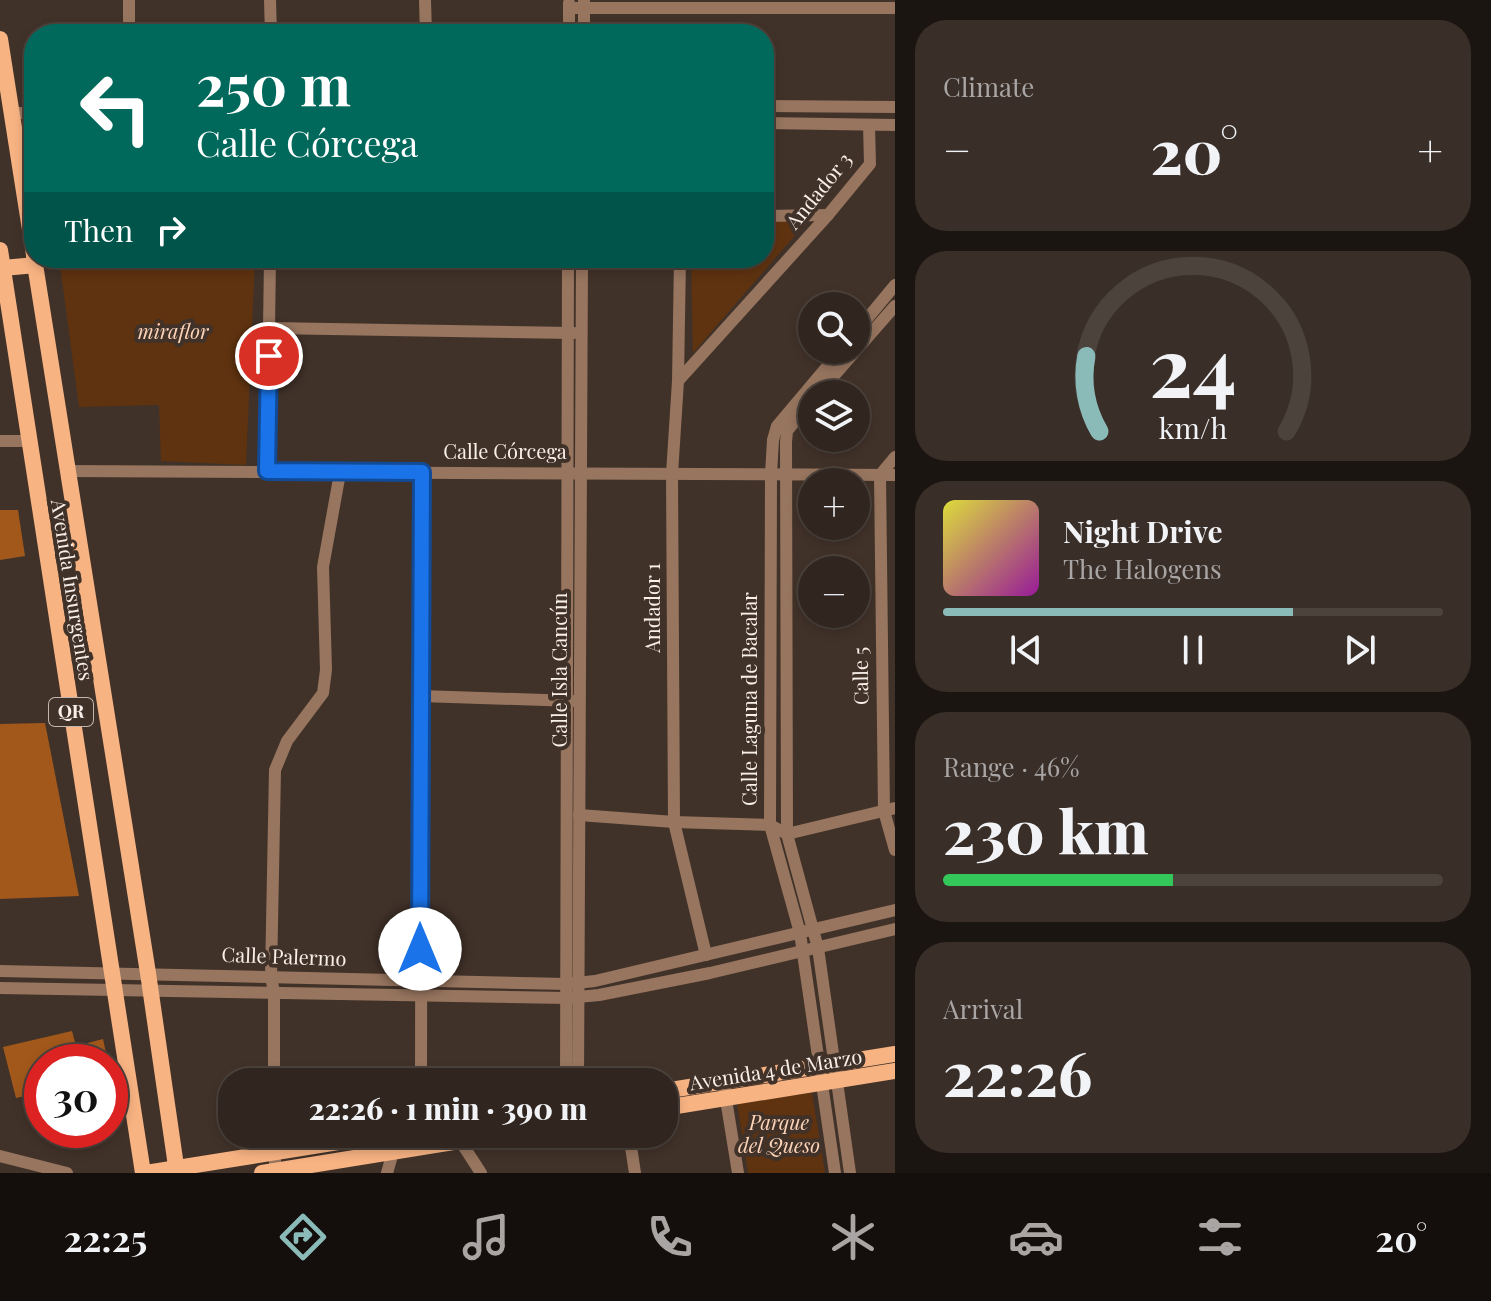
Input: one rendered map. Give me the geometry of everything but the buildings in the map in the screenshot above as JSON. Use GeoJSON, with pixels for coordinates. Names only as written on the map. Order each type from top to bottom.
{"type":"FeatureCollection","features":[{"type":"Feature","properties":{"kind":"main road","name":"Avenida Insurgentes"},"geometry":{"type":"LineString","coordinates":[[0,39],[24,189]]}},
{"type":"Feature","properties":{"kind":"main road","name":"Avenida Insurgentes"},"geometry":{"type":"LineString","coordinates":[[0,250],[5,317],[28,441],[144,1173]]}},
{"type":"Feature","properties":{"kind":"main road"},"geometry":{"type":"LineString","coordinates":[[3,268],[24,262]]}},
{"type":"Feature","properties":{"kind":"main road","name":"Avenida Insurgentes"},"geometry":{"type":"LineString","coordinates":[[36,268],[177,1170]]}},
{"type":"Feature","properties":{"kind":"main road","name":"Avenida 4 de Marzo"},"geometry":{"type":"LineString","coordinates":[[678,1089],[895,1054]]}},
{"type":"Feature","properties":{"kind":"main road","name":"Avenida 4 de Marzo"},"geometry":{"type":"LineString","coordinates":[[678,1106],[895,1071]]}},
{"type":"Feature","properties":{"kind":"main road"},"geometry":{"type":"LineString","coordinates":[[144,1173],[301,1148]]}},
{"type":"Feature","properties":{"kind":"main road"},"geometry":{"type":"LineString","coordinates":[[271,1172],[412,1148]]}},
{"type":"Feature","properties":{"kind":"street"},"geometry":{"type":"LineString","coordinates":[[129,0],[129,24]]}},
{"type":"Feature","properties":{"kind":"street"},"geometry":{"type":"LineString","coordinates":[[270,0],[271,24]]}},
{"type":"Feature","properties":{"kind":"street"},"geometry":{"type":"LineString","coordinates":[[425,0],[426,24]]}},
{"type":"Feature","properties":{"kind":"street"},"geometry":{"type":"LineString","coordinates":[[569,4],[895,8]]}},
{"type":"Feature","properties":{"kind":"street"},"geometry":{"type":"LineString","coordinates":[[774,106],[895,107]]}},
{"type":"Feature","properties":{"kind":"street"},"geometry":{"type":"LineString","coordinates":[[12,113],[24,113]]}},
{"type":"Feature","properties":{"kind":"street"},"geometry":{"type":"LineString","coordinates":[[774,123],[895,125]]}},
{"type":"Feature","properties":{"kind":"street","name":"Andador 3"},"geometry":{"type":"LineString","coordinates":[[678,381],[870,164],[869,125]]}},
{"type":"Feature","properties":{"kind":"street"},"geometry":{"type":"LineString","coordinates":[[774,216],[828,215]]}},
{"type":"Feature","properties":{"kind":"street"},"geometry":{"type":"LineString","coordinates":[[267,471],[270,268]]}},
{"type":"Feature","properties":{"kind":"street","name":"Calle Isla Cancún"},"geometry":{"type":"LineString","coordinates":[[568,268],[574,472],[573,998],[577,1068]]}},
{"type":"Feature","properties":{"kind":"street","name":"Calle Isla Cancún"},"geometry":{"type":"LineString","coordinates":[[574,472],[582,333],[582,268]]}},
{"type":"Feature","properties":{"kind":"street","name":"Andador 1"},"geometry":{"type":"LineString","coordinates":[[680,268],[678,381],[672,474],[674,822],[706,955]]}},
{"type":"Feature","properties":{"kind":"street"},"geometry":{"type":"LineString","coordinates":[[870,315],[895,285]]}},
{"type":"Feature","properties":{"kind":"street"},"geometry":{"type":"LineString","coordinates":[[830,380],[895,306]]}},
{"type":"Feature","properties":{"kind":"street"},"geometry":{"type":"LineString","coordinates":[[270,328],[582,333]]}},
{"type":"Feature","properties":{"kind":"street","name":"Calle Laguna de Bacalar"},"geometry":{"type":"LineString","coordinates":[[825,1065],[800,933],[770,825],[771,474],[777,426],[829,364]]}},
{"type":"Feature","properties":{"kind":"street","name":"Calle Laguna de Bacalar"},"geometry":{"type":"LineString","coordinates":[[798,418],[787,431],[787,834],[818,948],[825,1065]]}},
{"type":"Feature","properties":{"kind":"street"},"geometry":{"type":"LineString","coordinates":[[0,441],[28,441]]}},
{"type":"Feature","properties":{"kind":"street"},"geometry":{"type":"LineString","coordinates":[[880,475],[895,457]]}},
{"type":"Feature","properties":{"kind":"street","name":"Calle Córcega"},"geometry":{"type":"LineString","coordinates":[[67,471],[895,475]]}},
{"type":"Feature","properties":{"kind":"street"},"geometry":{"type":"LineString","coordinates":[[421,1068],[422,472]]}},
{"type":"Feature","properties":{"kind":"street"},"geometry":{"type":"LineString","coordinates":[[274,1068],[274,993],[271,976],[275,770],[287,741],[323,693],[326,670],[323,567],[340,473]]}},
{"type":"Feature","properties":{"kind":"street","name":"Calle 5"},"geometry":{"type":"LineString","coordinates":[[880,475],[881,693],[889,810],[895,850]]}},
{"type":"Feature","properties":{"kind":"street"},"geometry":{"type":"LineString","coordinates":[[880,602],[895,603]]}},
{"type":"Feature","properties":{"kind":"street"},"geometry":{"type":"LineString","coordinates":[[881,693],[895,693]]}},
{"type":"Feature","properties":{"kind":"street"},"geometry":{"type":"LineString","coordinates":[[421,696],[574,701]]}},
{"type":"Feature","properties":{"kind":"street","name":"Calle Isla Cancún"},"geometry":{"type":"LineString","coordinates":[[573,984],[579,815],[574,701]]}},
{"type":"Feature","properties":{"kind":"street"},"geometry":{"type":"LineString","coordinates":[[579,815],[770,825],[787,834],[889,810]]}},
{"type":"Feature","properties":{"kind":"street","name":"Calle Palermo"},"geometry":{"type":"LineString","coordinates":[[0,971],[573,984],[895,910]]}},
{"type":"Feature","properties":{"kind":"street","name":"Calle Palermo"},"geometry":{"type":"LineString","coordinates":[[0,988],[573,998],[710,973],[895,929]]}},
{"type":"Feature","properties":{"kind":"street","name":"Calle Isla Cancún"},"geometry":{"type":"LineString","coordinates":[[567,1068],[573,998]]}},
{"type":"Feature","properties":{"kind":"street"},"geometry":{"type":"LineString","coordinates":[[825,1065],[850,1173]]}},
{"type":"Feature","properties":{"kind":"street"},"geometry":{"type":"LineString","coordinates":[[723,1081],[738,1173]]}},
{"type":"Feature","properties":{"kind":"street"},"geometry":{"type":"LineString","coordinates":[[828,1082],[835,1173]]}},
{"type":"Feature","properties":{"kind":"street"},"geometry":{"type":"LineString","coordinates":[[271,1172],[275,1148]]}},
{"type":"Feature","properties":{"kind":"street"},"geometry":{"type":"LineString","coordinates":[[387,1173],[393,1148]]}},
{"type":"Feature","properties":{"kind":"street"},"geometry":{"type":"LineString","coordinates":[[465,1148],[481,1173]]}},
{"type":"Feature","properties":{"kind":"street"},"geometry":{"type":"LineString","coordinates":[[631,1148],[635,1173]]}},
{"type":"Feature","properties":{"kind":"street"},"geometry":{"type":"LineString","coordinates":[[0,1156],[67,1173]]}},
{"type":"Feature","properties":{"kind":"green space"},"geometry":{"type":"Polygon","coordinates":[[[809,219],[774,259],[774,220],[809,219]]]}},
{"type":"Feature","properties":{"kind":"green space","name":"miraflor"},"geometry":{"type":"Polygon","coordinates":[[[60,268],[255,268],[246,465],[161,461],[159,405],[79,407],[60,268]]]}},
{"type":"Feature","properties":{"kind":"green space"},"geometry":{"type":"Polygon","coordinates":[[[691,268],[767,268],[693,353],[691,268]]]}},
{"type":"Feature","properties":{"kind":"green space","name":"Parque del Queso"},"geometry":{"type":"Polygon","coordinates":[[[812,1093],[825,1173],[748,1173],[737,1102],[812,1093]]]}},
{"type":"Feature","properties":{"kind":"shaded area"},"geometry":{"type":"Polygon","coordinates":[[[0,510],[18,510],[25,556],[0,560],[0,510]]]}},
{"type":"Feature","properties":{"kind":"shaded area"},"geometry":{"type":"Polygon","coordinates":[[[45,723],[79,896],[0,899],[0,724],[45,723]]]}},
{"type":"Feature","properties":{"kind":"shaded area"},"geometry":{"type":"Polygon","coordinates":[[[72,1031],[75,1044],[24,1044],[24,1096],[16,1098],[3,1047],[72,1031]]]}},
{"type":"Feature","properties":{"kind":"shaded area"},"geometry":{"type":"Polygon","coordinates":[[[103,1039],[104,1044],[84,1044],[103,1039]]]}},
{"type":"Feature","properties":{"kind":"route"},"geometry":{"type":"LineString","coordinates":[[269,356],[267,471],[422,472],[420,949]]}}]}
